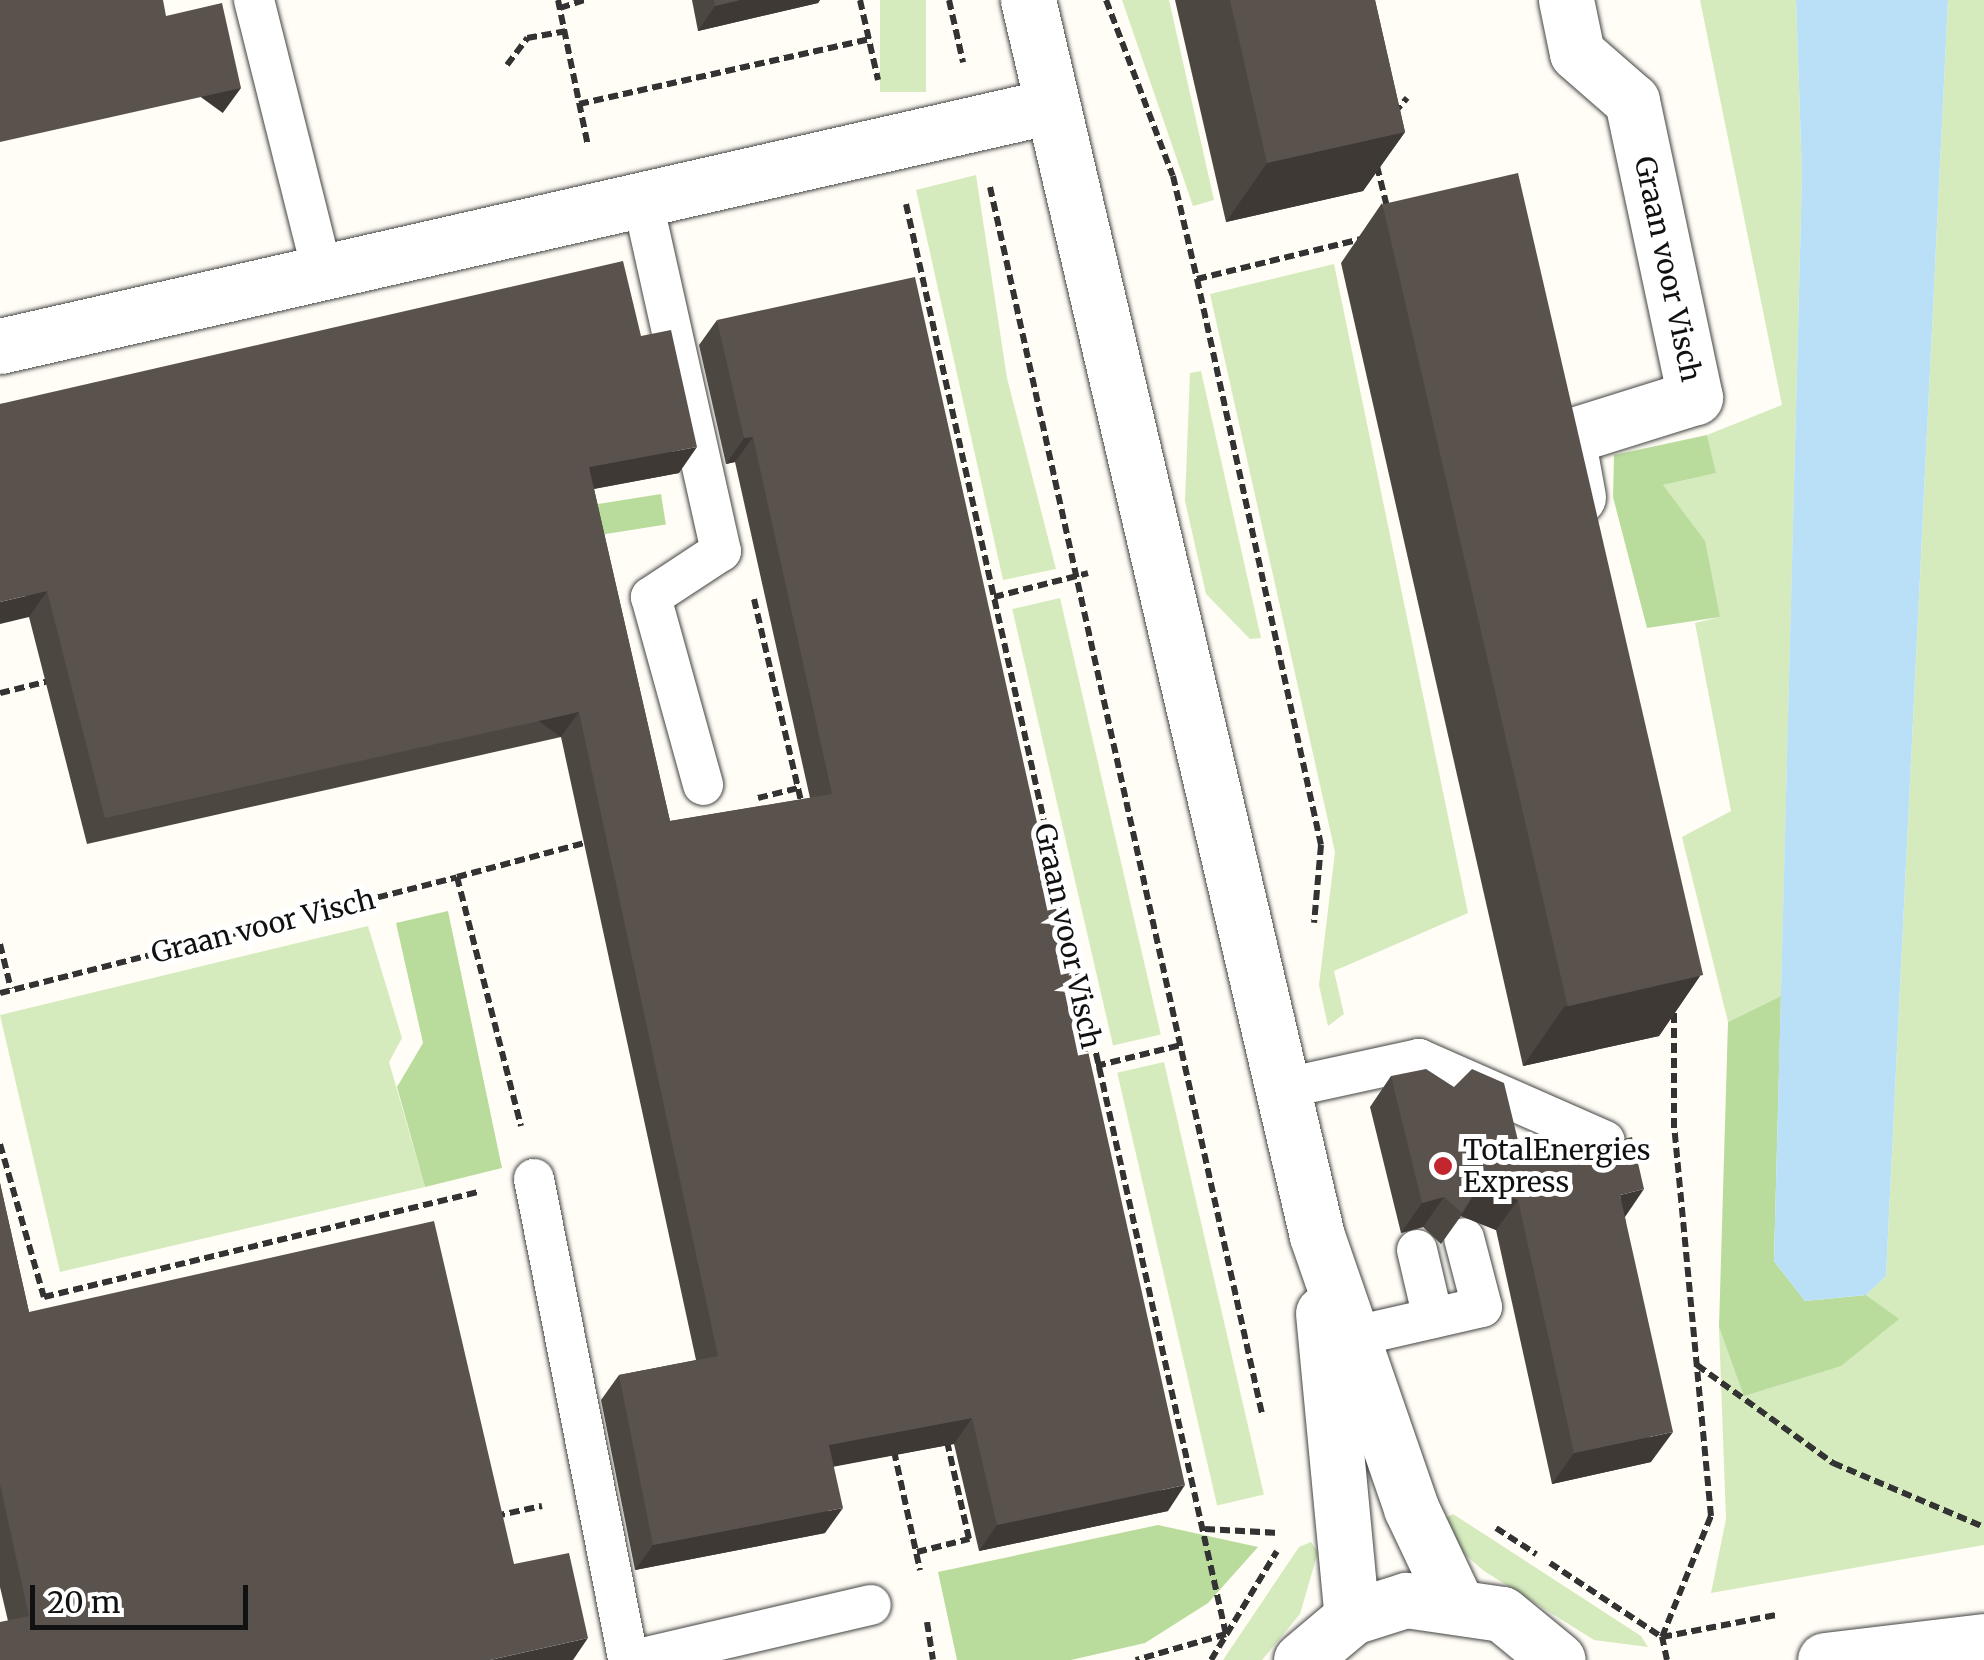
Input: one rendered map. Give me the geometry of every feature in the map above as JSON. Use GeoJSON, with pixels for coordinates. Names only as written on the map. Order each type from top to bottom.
{"type":"FeatureCollection","features":[{"type":"Feature","properties":{"kind":"street"},"geometry":{"type":"LineString","coordinates":[[1028,0],[1339,1340],[1352,1617]]}},
{"type":"Feature","properties":{"kind":"street","name":"Graan voor Visch"},"geometry":{"type":"LineString","coordinates":[[1566,0],[1578,54],[1632,101],[1695,396],[1567,437],[1589,554]]}},
{"type":"Feature","properties":{"kind":"street"},"geometry":{"type":"LineString","coordinates":[[0,346],[321,266],[893,146],[1051,106]]}},
{"type":"Feature","properties":{"kind":"street"},"geometry":{"type":"LineString","coordinates":[[1339,1340],[1455,1600]]}},
{"type":"Feature","properties":{"kind":"street"},"geometry":{"type":"LineString","coordinates":[[1301,1660],[1352,1617],[1406,1600],[1455,1600],[1502,1614],[1558,1660]]}},
{"type":"Feature","properties":{"kind":"street"},"geometry":{"type":"LineString","coordinates":[[1825,1660],[1960,1649]]}},
{"type":"Feature","properties":{"kind":"lane"},"geometry":{"type":"LineString","coordinates":[[254,0],[321,266]]}},
{"type":"Feature","properties":{"kind":"lane"},"geometry":{"type":"LineString","coordinates":[[621,204],[721,551],[651,597],[703,785]]}},
{"type":"Feature","properties":{"kind":"lane"},"geometry":{"type":"LineString","coordinates":[[1282,1089],[1376,1087],[1424,1077],[1605,1141]]}},
{"type":"Feature","properties":{"kind":"lane"},"geometry":{"type":"LineString","coordinates":[[534,1179],[631,1660],[871,1605]]}},
{"type":"Feature","properties":{"kind":"lane"},"geometry":{"type":"LineString","coordinates":[[1339,1340],[1482,1307],[1464,1238]]}},
{"type":"Feature","properties":{"kind":"lane"},"geometry":{"type":"LineString","coordinates":[[1417,1250],[1433,1318]]}},
{"type":"Feature","properties":{"kind":"path"},"geometry":{"type":"LineString","coordinates":[[585,0],[559,4],[580,104],[621,204]]}},
{"type":"Feature","properties":{"kind":"path","name":"Graan voor Visch"},"geometry":{"type":"LineString","coordinates":[[860,0],[1226,1634],[1136,1660]]}},
{"type":"Feature","properties":{"kind":"path"},"geometry":{"type":"LineString","coordinates":[[949,0],[1070,578],[1182,1044],[1264,1420]]}},
{"type":"Feature","properties":{"kind":"path"},"geometry":{"type":"LineString","coordinates":[[1106,0],[1172,176],[1197,279],[1321,845],[1313,933]]}},
{"type":"Feature","properties":{"kind":"path"},"geometry":{"type":"LineString","coordinates":[[508,65],[527,38],[565,31]]}},
{"type":"Feature","properties":{"kind":"path"},"geometry":{"type":"LineString","coordinates":[[580,104],[869,39]]}},
{"type":"Feature","properties":{"kind":"path"},"geometry":{"type":"LineString","coordinates":[[1382,126],[1407,98]]}},
{"type":"Feature","properties":{"kind":"path"},"geometry":{"type":"LineString","coordinates":[[1374,158],[1388,212]]}},
{"type":"Feature","properties":{"kind":"path"},"geometry":{"type":"LineString","coordinates":[[1197,279],[1375,235]]}},
{"type":"Feature","properties":{"kind":"path"},"geometry":{"type":"LineString","coordinates":[[721,551],[755,601],[807,827]]}},
{"type":"Feature","properties":{"kind":"path"},"geometry":{"type":"LineString","coordinates":[[994,598],[1088,574]]}},
{"type":"Feature","properties":{"kind":"path"},"geometry":{"type":"LineString","coordinates":[[0,692],[58,679]]}},
{"type":"Feature","properties":{"kind":"path"},"geometry":{"type":"LineString","coordinates":[[749,800],[753,820]]}},
{"type":"Feature","properties":{"kind":"path","name":"Graan voor Visch"},"geometry":{"type":"LineString","coordinates":[[0,994],[601,838]]}},
{"type":"Feature","properties":{"kind":"path"},"geometry":{"type":"LineString","coordinates":[[0,1144],[22,1232],[44,1296],[534,1179],[457,877]]}},
{"type":"Feature","properties":{"kind":"path"},"geometry":{"type":"LineString","coordinates":[[0,944],[11,990]]}},
{"type":"Feature","properties":{"kind":"path"},"geometry":{"type":"LineString","coordinates":[[1667,1660],[1662,1637],[1711,1516],[1696,1364],[1672,992]]}},
{"type":"Feature","properties":{"kind":"path"},"geometry":{"type":"LineString","coordinates":[[1096,1066],[1182,1044]]}},
{"type":"Feature","properties":{"kind":"path"},"geometry":{"type":"LineString","coordinates":[[11,1235],[22,1232]]}},
{"type":"Feature","properties":{"kind":"path"},"geometry":{"type":"LineString","coordinates":[[1696,1364],[1833,1463],[1984,1527]]}},
{"type":"Feature","properties":{"kind":"path"},"geometry":{"type":"LineString","coordinates":[[917,1552],[969,1539],[943,1424]]}},
{"type":"Feature","properties":{"kind":"path"},"geometry":{"type":"LineString","coordinates":[[891,1436],[922,1587]]}},
{"type":"Feature","properties":{"kind":"path"},"geometry":{"type":"LineString","coordinates":[[484,1518],[596,1494]]}},
{"type":"Feature","properties":{"kind":"path"},"geometry":{"type":"LineString","coordinates":[[1205,1530],[1288,1533],[1284,1514]]}},
{"type":"Feature","properties":{"kind":"path"},"geometry":{"type":"LineString","coordinates":[[925,1606],[932,1660]]}},
{"type":"Feature","properties":{"kind":"green space"},"geometry":{"type":"Polygon","coordinates":[[[880,0],[926,0],[926,92],[880,92],[880,0]]]}},
{"type":"Feature","properties":{"kind":"green space"},"geometry":{"type":"Polygon","coordinates":[[[1122,0],[1169,0],[1214,200],[1193,206],[1122,0]]]}},
{"type":"Feature","properties":{"kind":"green space"},"geometry":{"type":"Polygon","coordinates":[[[1700,0],[1796,0],[1802,175],[1781,996],[1728,1022],[1682,837],[1731,811],[1695,623],[1720,617],[1663,485],[1715,473],[1707,435],[1782,405],[1700,0]]]}},
{"type":"Feature","properties":{"kind":"green space"},"geometry":{"type":"Polygon","coordinates":[[[1948,0],[1984,0],[1984,1545],[1711,1593],[1726,1519],[1719,1327],[1745,1395],[1898,1319],[1866,1295],[1886,1276],[1948,0]]]}},
{"type":"Feature","properties":{"kind":"green space"},"geometry":{"type":"Polygon","coordinates":[[[976,175],[1007,378],[1056,569],[1003,580],[916,190],[976,175]]]}},
{"type":"Feature","properties":{"kind":"green space"},"geometry":{"type":"Polygon","coordinates":[[[1334,264],[1468,913],[1334,971],[1344,1014],[1328,1026],[1319,985],[1335,852],[1210,294],[1334,264]]]}},
{"type":"Feature","properties":{"kind":"green space"},"geometry":{"type":"Polygon","coordinates":[[[1201,371],[1261,638],[1250,639],[1206,594],[1185,501],[1190,373],[1201,371]]]}},
{"type":"Feature","properties":{"kind":"green space"},"geometry":{"type":"Polygon","coordinates":[[[1707,435],[1716,473],[1663,485],[1705,541],[1720,617],[1647,628],[1613,497],[1614,455],[1707,435]]]}},
{"type":"Feature","properties":{"kind":"green space"},"geometry":{"type":"Polygon","coordinates":[[[661,494],[666,525],[345,575],[340,545],[661,494]]]}},
{"type":"Feature","properties":{"kind":"green space"},"geometry":{"type":"Polygon","coordinates":[[[1060,598],[1161,1035],[1113,1046],[1012,609],[1060,598]]]}},
{"type":"Feature","properties":{"kind":"green space"},"geometry":{"type":"Polygon","coordinates":[[[448,911],[502,1168],[425,1187],[397,1087],[423,1043],[396,923],[448,911]]]}},
{"type":"Feature","properties":{"kind":"green space"},"geometry":{"type":"Polygon","coordinates":[[[368,926],[402,1038],[389,1062],[425,1187],[60,1272],[0,1015],[368,926]]]}},
{"type":"Feature","properties":{"kind":"green space"},"geometry":{"type":"Polygon","coordinates":[[[1781,996],[1774,1261],[1805,1301],[1866,1295],[1899,1319],[1841,1366],[1744,1396],[1719,1327],[1728,1022],[1781,996]]]}},
{"type":"Feature","properties":{"kind":"green space"},"geometry":{"type":"Polygon","coordinates":[[[1164,1062],[1264,1495],[1217,1505],[1117,1073],[1164,1062]]]}},
{"type":"Feature","properties":{"kind":"green space"},"geometry":{"type":"Polygon","coordinates":[[[1453,1514],[1641,1636],[1648,1647],[1594,1640],[1484,1571],[1455,1546],[1442,1520],[1453,1514]]]}},
{"type":"Feature","properties":{"kind":"green space"},"geometry":{"type":"Polygon","coordinates":[[[1158,1525],[1258,1547],[1208,1603],[1145,1643],[1071,1660],[957,1660],[938,1572],[1158,1525]]]}},
{"type":"Feature","properties":{"kind":"green space"},"geometry":{"type":"Polygon","coordinates":[[[1311,1542],[1318,1552],[1300,1614],[1262,1660],[1223,1660],[1299,1547],[1311,1542]]]}},
{"type":"Feature","properties":{"kind":"water"},"geometry":{"type":"Polygon","coordinates":[[[1796,0],[1948,0],[1886,1276],[1866,1295],[1805,1301],[1774,1261],[1802,175],[1796,0]]]}},
{"type":"Feature","properties":{"kind":"building"},"geometry":{"type":"Polygon","coordinates":[[[0,0],[163,0],[166,16],[222,3],[241,88],[0,142],[0,0]]]}},
{"type":"Feature","properties":{"kind":"building"},"geometry":{"type":"Polygon","coordinates":[[[714,0],[740,0],[715,6],[714,0]]]}},
{"type":"Feature","properties":{"kind":"building"},"geometry":{"type":"Polygon","coordinates":[[[1230,0],[1375,0],[1405,132],[1267,163],[1230,0]]]}},
{"type":"Feature","properties":{"kind":"building"},"geometry":{"type":"Polygon","coordinates":[[[1518,173],[1703,975],[1568,1006],[1383,204],[1518,173]]]}},
{"type":"Feature","properties":{"kind":"building"},"geometry":{"type":"Polygon","coordinates":[[[623,261],[641,336],[671,330],[697,447],[589,467],[670,821],[832,794],[753,437],[744,438],[717,320],[915,277],[1185,1485],[997,1525],[972,1418],[829,1445],[843,1508],[653,1545],[619,1375],[718,1356],[579,712],[105,818],[47,591],[0,602],[0,404],[623,261]]]}},
{"type":"Feature","properties":{"kind":"building"},"geometry":{"type":"Polygon","coordinates":[[[1426,1069],[1454,1087],[1472,1069],[1504,1083],[1523,1161],[1632,1137],[1644,1189],[1620,1195],[1673,1432],[1574,1453],[1518,1200],[1480,1184],[1462,1213],[1444,1197],[1422,1203],[1391,1076],[1426,1069]]]}},
{"type":"Feature","properties":{"kind":"building"},"geometry":{"type":"Polygon","coordinates":[[[0,1183],[29,1312],[434,1221],[514,1564],[569,1553],[588,1638],[490,1660],[0,1660],[0,1622],[29,1616],[0,1484],[0,1183]]]}},
{"type":"Feature","properties":{"kind":"place","name":"TotalEnergies Express"},"geometry":{"type":"Point","coordinates":[1443,1166]}}]}
